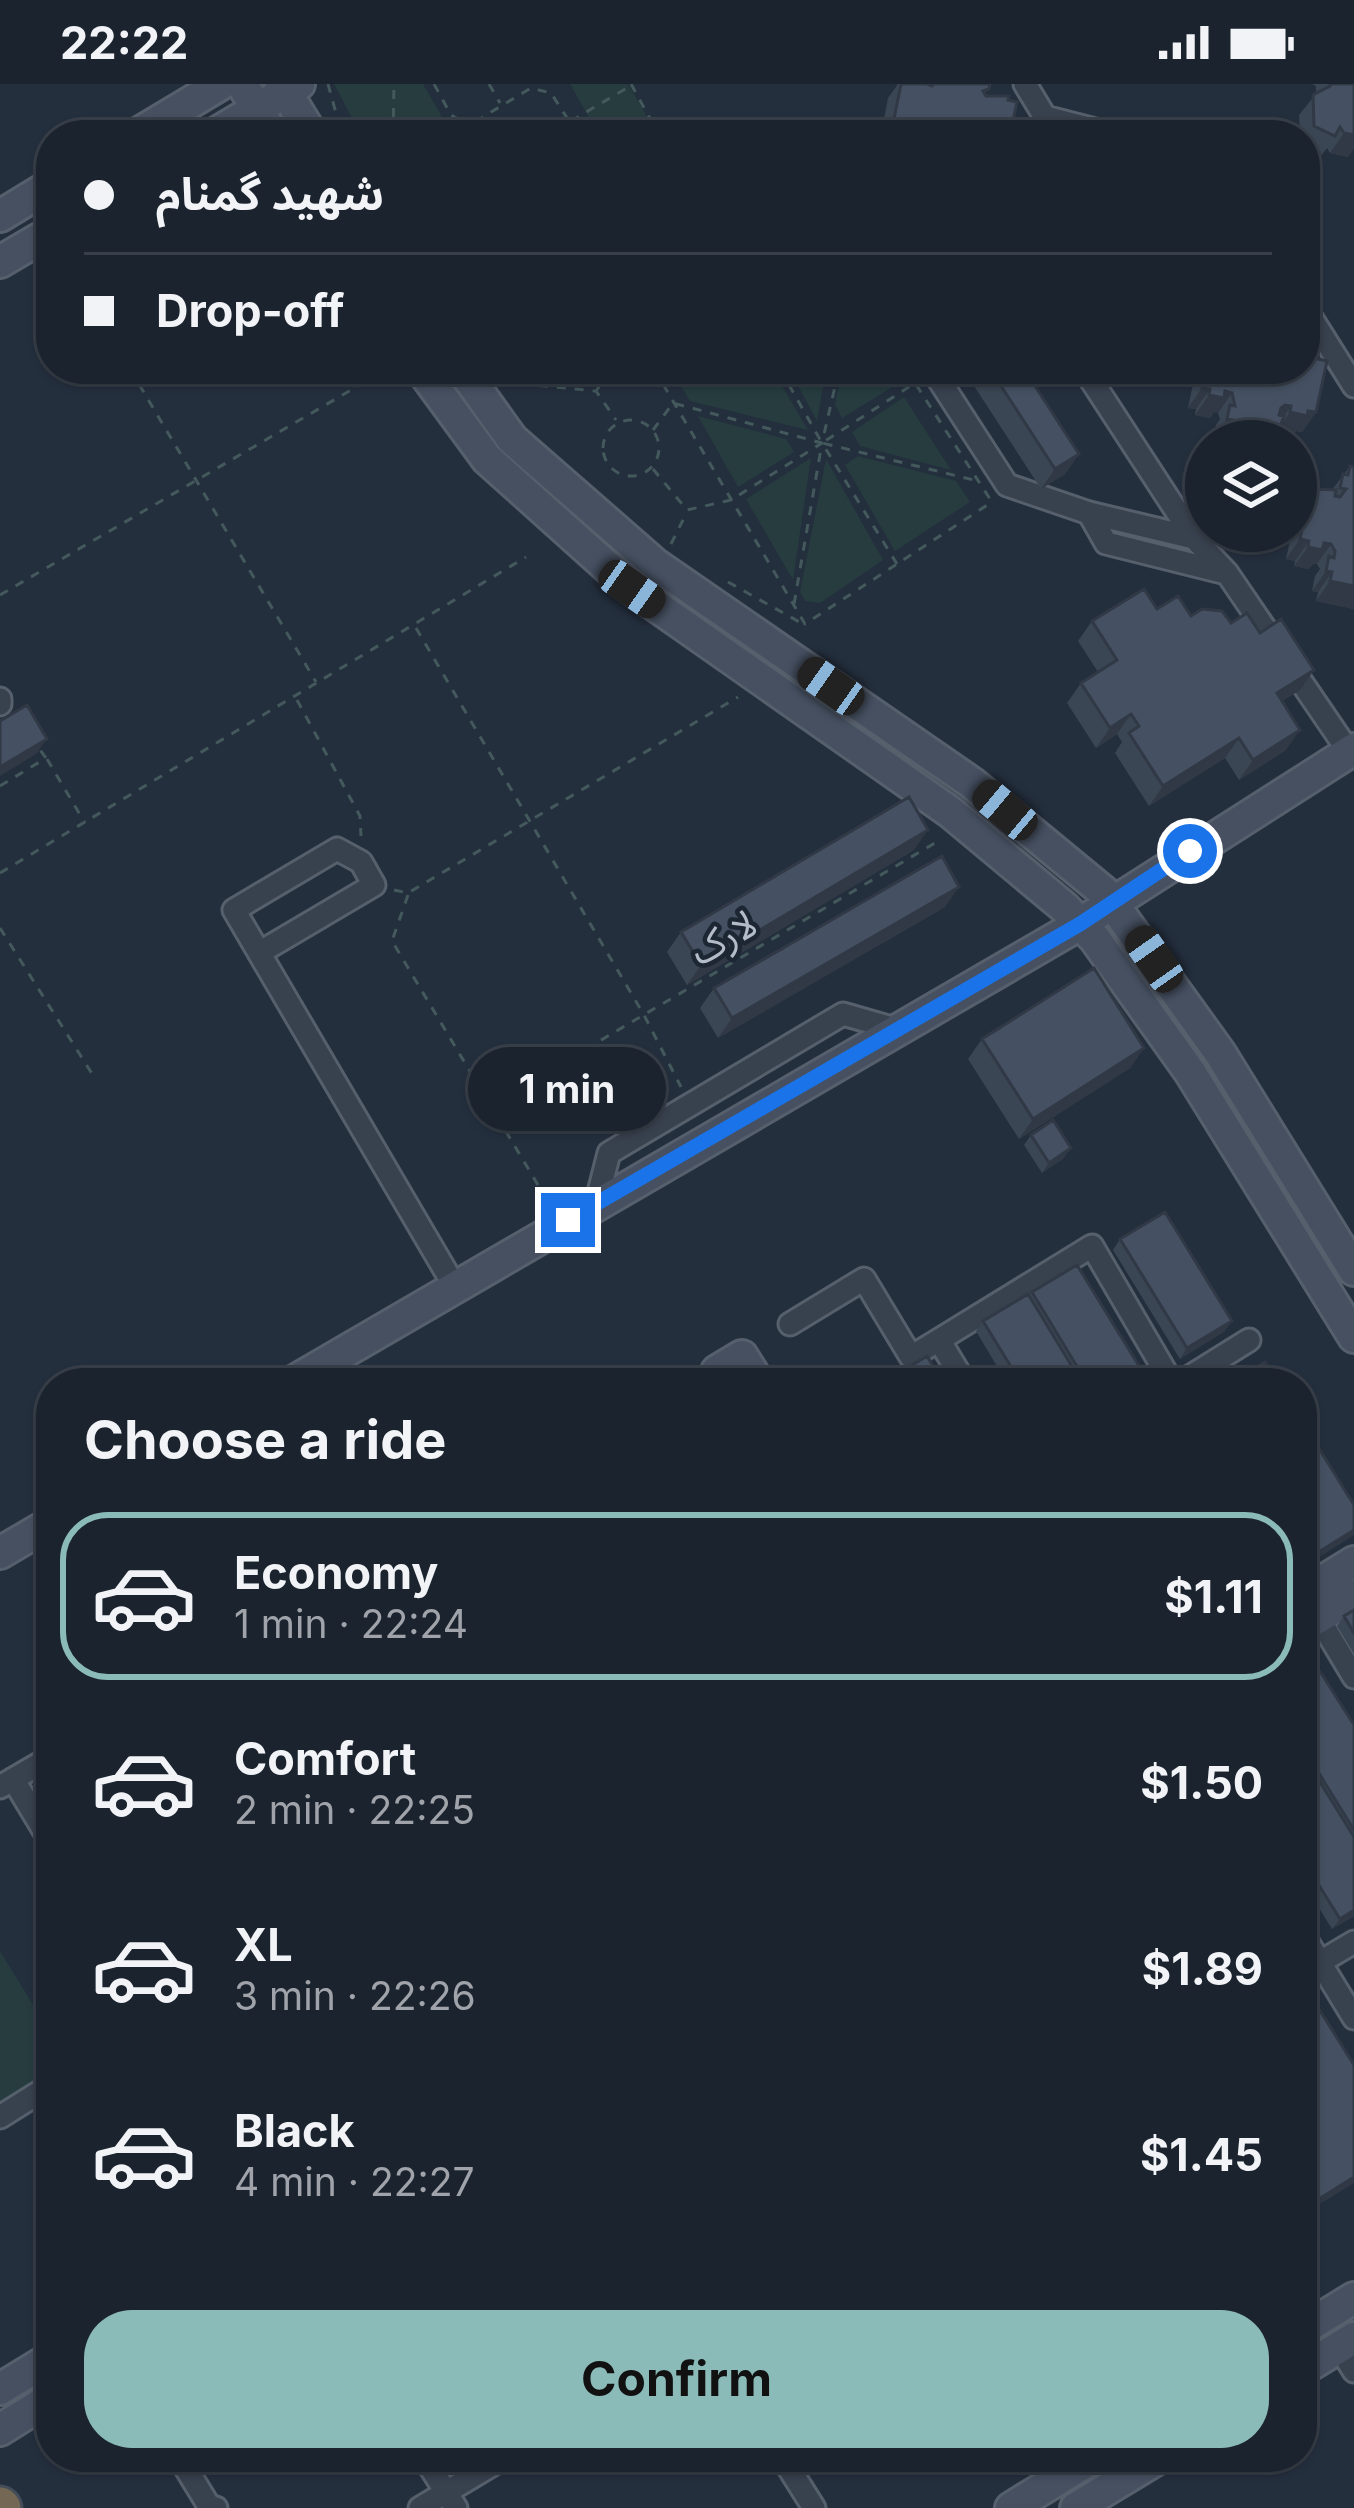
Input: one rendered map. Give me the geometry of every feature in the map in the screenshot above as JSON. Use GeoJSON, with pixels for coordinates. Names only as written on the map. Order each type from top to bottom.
{"type":"FeatureCollection","features":[{"type":"Feature","properties":{"kind":"street"},"geometry":{"type":"LineString","coordinates":[[161,120],[221,84]]}},
{"type":"Feature","properties":{"kind":"street"},"geometry":{"type":"LineString","coordinates":[[1025,84],[1045,117],[1056,120]]}},
{"type":"Feature","properties":{"kind":"street"},"geometry":{"type":"LineString","coordinates":[[257,109],[289,87],[305,120]]}},
{"type":"Feature","properties":{"kind":"street"},"geometry":{"type":"LineString","coordinates":[[0,216],[36,194]]}},
{"type":"Feature","properties":{"kind":"street"},"geometry":{"type":"LineString","coordinates":[[0,262],[36,241]]}},
{"type":"Feature","properties":{"kind":"street"},"geometry":{"type":"LineString","coordinates":[[1320,332],[1354,386]]}},
{"type":"Feature","properties":{"kind":"street"},"geometry":{"type":"LineString","coordinates":[[432,384],[487,459],[632,589],[966,825],[1095,939],[1190,1072],[1354,1336]]}},
{"type":"Feature","properties":{"kind":"street"},"geometry":{"type":"LineString","coordinates":[[473,384],[512,439],[655,564],[972,783],[1111,901],[1220,1053],[1354,1270]]}},
{"type":"Feature","properties":{"kind":"street"},"geometry":{"type":"LineString","coordinates":[[930,384],[1007,485],[1089,513],[1185,536]]}},
{"type":"Feature","properties":{"kind":"street"},"geometry":{"type":"LineString","coordinates":[[1094,384],[1185,524]]}},
{"type":"Feature","properties":{"kind":"street"},"geometry":{"type":"LineString","coordinates":[[1089,513],[1106,543],[1227,573]]}},
{"type":"Feature","properties":{"kind":"street"},"geometry":{"type":"LineString","coordinates":[[317,1368],[1080,924],[1352,751],[1227,573],[1207,552]]}},
{"type":"Feature","properties":{"kind":"street"},"geometry":{"type":"LineString","coordinates":[[259,953],[374,885],[361,862],[338,849],[234,910],[259,953],[455,1287]]}},
{"type":"Feature","properties":{"kind":"street"},"geometry":{"type":"LineString","coordinates":[[596,1204],[609,1153],[843,1014],[895,1029]]}},
{"type":"Feature","properties":{"kind":"street"},"geometry":{"type":"LineString","coordinates":[[790,1324],[864,1279],[911,1357],[1092,1246],[1167,1368]]}},
{"type":"Feature","properties":{"kind":"street"},"geometry":{"type":"LineString","coordinates":[[939,1340],[956,1368]]}},
{"type":"Feature","properties":{"kind":"street"},"geometry":{"type":"LineString","coordinates":[[1202,1368],[1250,1340]]}},
{"type":"Feature","properties":{"kind":"street"},"geometry":{"type":"LineString","coordinates":[[722,1368],[742,1356],[750,1368]]}},
{"type":"Feature","properties":{"kind":"street"},"geometry":{"type":"LineString","coordinates":[[0,1553],[36,1532]]}},
{"type":"Feature","properties":{"kind":"street"},"geometry":{"type":"LineString","coordinates":[[1317,1602],[1354,1562]]}},
{"type":"Feature","properties":{"kind":"street"},"geometry":{"type":"LineString","coordinates":[[1317,1609],[1354,1596]]}},
{"type":"Feature","properties":{"kind":"street"},"geometry":{"type":"LineString","coordinates":[[1317,1627],[1354,1677]]}},
{"type":"Feature","properties":{"kind":"street"},"geometry":{"type":"LineString","coordinates":[[36,1766],[6,1784],[36,1823]]}},
{"type":"Feature","properties":{"kind":"street"},"geometry":{"type":"LineString","coordinates":[[1317,1964],[1354,1942]]}},
{"type":"Feature","properties":{"kind":"street"},"geometry":{"type":"LineString","coordinates":[[1317,1975],[1354,2018]]}},
{"type":"Feature","properties":{"kind":"street"},"geometry":{"type":"LineString","coordinates":[[0,2117],[36,2094]]}},
{"type":"Feature","properties":{"kind":"street"},"geometry":{"type":"LineString","coordinates":[[1317,2320],[1354,2298]]}},
{"type":"Feature","properties":{"kind":"street"},"geometry":{"type":"LineString","coordinates":[[1317,2328],[1349,2352]]}},
{"type":"Feature","properties":{"kind":"street"},"geometry":{"type":"LineString","coordinates":[[1317,2364],[1349,2352]]}},
{"type":"Feature","properties":{"kind":"street"},"geometry":{"type":"LineString","coordinates":[[0,2389],[36,2367]]}},
{"type":"Feature","properties":{"kind":"street"},"geometry":{"type":"LineString","coordinates":[[0,2430],[36,2407]]}},
{"type":"Feature","properties":{"kind":"street"},"geometry":{"type":"LineString","coordinates":[[187,2472],[209,2506],[216,2508]]}},
{"type":"Feature","properties":{"kind":"street"},"geometry":{"type":"LineString","coordinates":[[433,2472],[451,2500]]}},
{"type":"Feature","properties":{"kind":"street"},"geometry":{"type":"LineString","coordinates":[[420,2508],[451,2500],[486,2472]]}},
{"type":"Feature","properties":{"kind":"street"},"geometry":{"type":"LineString","coordinates":[[791,2472],[814,2508]]}},
{"type":"Feature","properties":{"kind":"street"},"geometry":{"type":"LineString","coordinates":[[1011,2508],[1070,2472]]}},
{"type":"Feature","properties":{"kind":"street"},"geometry":{"type":"LineString","coordinates":[[1076,2508],[1135,2472]]}},
{"type":"Feature","properties":{"kind":"path"},"geometry":{"type":"LineString","coordinates":[[328,84],[340,120]]}},
{"type":"Feature","properties":{"kind":"path"},"geometry":{"type":"LineString","coordinates":[[393,120],[394,84]]}},
{"type":"Feature","properties":{"kind":"path"},"geometry":{"type":"LineString","coordinates":[[434,84],[459,120]]}},
{"type":"Feature","properties":{"kind":"path"},"geometry":{"type":"LineString","coordinates":[[489,84],[501,104]]}},
{"type":"Feature","properties":{"kind":"path"},"geometry":{"type":"LineString","coordinates":[[551,93],[557,84]]}},
{"type":"Feature","properties":{"kind":"path"},"geometry":{"type":"LineString","coordinates":[[573,120],[632,85],[652,120]]}},
{"type":"Feature","properties":{"kind":"path"},"geometry":{"type":"LineString","coordinates":[[477,120],[531,88],[551,93],[569,120]]}},
{"type":"Feature","properties":{"kind":"path"},"geometry":{"type":"LineString","coordinates":[[139,384],[316,684]]}},
{"type":"Feature","properties":{"kind":"path"},"geometry":{"type":"LineString","coordinates":[[0,595],[361,384]]}},
{"type":"Feature","properties":{"kind":"path"},"geometry":{"type":"LineString","coordinates":[[500,384],[512,399]]}},
{"type":"Feature","properties":{"kind":"path"},"geometry":{"type":"LineString","coordinates":[[527,384],[596,391]]}},
{"type":"Feature","properties":{"kind":"path"},"geometry":{"type":"LineString","coordinates":[[596,391],[600,384]]}},
{"type":"Feature","properties":{"kind":"path"},"geometry":{"type":"LineString","coordinates":[[663,384],[805,624]]}},
{"type":"Feature","properties":{"kind":"path"},"geometry":{"type":"LineString","coordinates":[[789,384],[898,566]]}},
{"type":"Feature","properties":{"kind":"path"},"geometry":{"type":"LineString","coordinates":[[794,605],[835,384]]}},
{"type":"Feature","properties":{"kind":"path"},"geometry":{"type":"LineString","coordinates":[[687,510],[731,500],[912,384]]}},
{"type":"Feature","properties":{"kind":"path"},"geometry":{"type":"LineString","coordinates":[[805,624],[992,502],[928,384]]}},
{"type":"Feature","properties":{"kind":"path"},"geometry":{"type":"LineString","coordinates":[[596,391],[617,422]]}},
{"type":"Feature","properties":{"kind":"path"},"geometry":{"type":"LineString","coordinates":[[653,430],[674,403]]}},
{"type":"Feature","properties":{"kind":"path"},"geometry":{"type":"LineString","coordinates":[[674,403],[979,482]]}},
{"type":"Feature","properties":{"kind":"path"},"geometry":{"type":"LineString","coordinates":[[634,419],[653,430],[659,452],[652,469],[634,476],[614,472],[605,455],[604,437],[617,422],[634,419]]}},
{"type":"Feature","properties":{"kind":"path"},"geometry":{"type":"LineString","coordinates":[[652,469],[687,510]]}},
{"type":"Feature","properties":{"kind":"path"},"geometry":{"type":"LineString","coordinates":[[671,544],[687,510]]}},
{"type":"Feature","properties":{"kind":"path"},"geometry":{"type":"LineString","coordinates":[[0,873],[526,557]]}},
{"type":"Feature","properties":{"kind":"path"},"geometry":{"type":"LineString","coordinates":[[725,580],[805,624]]}},
{"type":"Feature","properties":{"kind":"path"},"geometry":{"type":"LineString","coordinates":[[414,625],[644,1015],[690,1105]]}},
{"type":"Feature","properties":{"kind":"path"},"geometry":{"type":"LineString","coordinates":[[538,1185],[392,941],[408,893],[764,682]]}},
{"type":"Feature","properties":{"kind":"path"},"geometry":{"type":"LineString","coordinates":[[295,697],[360,816],[361,862]]}},
{"type":"Feature","properties":{"kind":"path"},"geometry":{"type":"LineString","coordinates":[[32,740],[86,824]]}},
{"type":"Feature","properties":{"kind":"path"},"geometry":{"type":"LineString","coordinates":[[0,786],[46,758]]}},
{"type":"Feature","properties":{"kind":"path","name":"لارک"},"geometry":{"type":"LineString","coordinates":[[508,1095],[966,825]]}},
{"type":"Feature","properties":{"kind":"path"},"geometry":{"type":"LineString","coordinates":[[374,885],[408,893]]}},
{"type":"Feature","properties":{"kind":"path"},"geometry":{"type":"LineString","coordinates":[[0,928],[96,1079]]}},
{"type":"Feature","properties":{"kind":"green space"},"geometry":{"type":"Polygon","coordinates":[[[334,84],[423,84],[441,115],[440,120],[353,120],[334,84]]]}},
{"type":"Feature","properties":{"kind":"green space"},"geometry":{"type":"Polygon","coordinates":[[[570,84],[628,84],[649,120],[590,120],[570,84]]]}},
{"type":"Feature","properties":{"kind":"green space"},"geometry":{"type":"Polygon","coordinates":[[[679,384],[781,384],[808,430],[690,401],[679,384]]]}},
{"type":"Feature","properties":{"kind":"green space"},"geometry":{"type":"Polygon","coordinates":[[[797,384],[823,384],[817,421],[797,384]]]}},
{"type":"Feature","properties":{"kind":"green space"},"geometry":{"type":"Polygon","coordinates":[[[839,384],[897,384],[842,418],[835,405],[839,384]]]}},
{"type":"Feature","properties":{"kind":"green space"},"geometry":{"type":"Polygon","coordinates":[[[904,397],[951,470],[860,446],[852,432],[904,397]]]}},
{"type":"Feature","properties":{"kind":"green space"},"geometry":{"type":"Polygon","coordinates":[[[698,416],[786,439],[794,452],[738,487],[698,416]]]}},
{"type":"Feature","properties":{"kind":"green space"},"geometry":{"type":"Polygon","coordinates":[[[858,456],[956,481],[970,502],[895,551],[845,465],[858,456]]]}},
{"type":"Feature","properties":{"kind":"green space"},"geometry":{"type":"Polygon","coordinates":[[[811,458],[793,580],[746,499],[811,458]]]}},
{"type":"Feature","properties":{"kind":"green space"},"geometry":{"type":"Polygon","coordinates":[[[826,459],[883,560],[820,603],[805,601],[800,592],[826,459]]]}},
{"type":"Feature","properties":{"kind":"green space"},"geometry":{"type":"Polygon","coordinates":[[[0,1951],[36,2010],[36,2083],[0,2105],[0,1951]]]}},
{"type":"Feature","properties":{"kind":"building"},"geometry":{"type":"Polygon","coordinates":[[[901,84],[990,84],[983,91],[986,96],[1009,96],[1008,100],[1017,102],[1013,120],[894,120],[901,84]]]}},
{"type":"Feature","properties":{"kind":"building"},"geometry":{"type":"Polygon","coordinates":[[[1354,84],[1354,135],[1340,127],[1335,136],[1320,129],[1320,120],[1314,120],[1313,95],[1330,86],[1354,84]]]}},
{"type":"Feature","properties":{"kind":"building"},"geometry":{"type":"Polygon","coordinates":[[[1320,359],[1327,361],[1316,412],[1308,411],[1307,416],[1290,412],[1291,406],[1285,405],[1279,415],[1282,420],[1227,419],[1230,405],[1235,406],[1232,393],[1225,391],[1224,398],[1209,395],[1210,389],[1202,388],[1203,384],[1320,384],[1320,359]]]}},
{"type":"Feature","properties":{"kind":"building"},"geometry":{"type":"Polygon","coordinates":[[[1000,384],[1034,384],[1079,454],[1055,469],[1000,384]]]}},
{"type":"Feature","properties":{"kind":"building"},"geometry":{"type":"Polygon","coordinates":[[[1350,466],[1354,467],[1354,586],[1330,581],[1332,572],[1326,571],[1335,551],[1324,543],[1322,550],[1317,549],[1317,489],[1336,490],[1335,496],[1340,497],[1346,489],[1340,488],[1343,474],[1348,475],[1350,466]]]}},
{"type":"Feature","properties":{"kind":"building"},"geometry":{"type":"Polygon","coordinates":[[[1144,589],[1157,609],[1178,596],[1191,616],[1202,609],[1222,611],[1231,623],[1247,613],[1260,633],[1281,619],[1314,670],[1277,693],[1300,730],[1253,760],[1239,738],[1163,786],[1129,733],[1139,726],[1131,714],[1110,728],[1081,683],[1117,660],[1092,621],[1144,589]]]}},
{"type":"Feature","properties":{"kind":"building"},"geometry":{"type":"Polygon","coordinates":[[[27,705],[47,739],[0,767],[0,721],[27,705]]]}},
{"type":"Feature","properties":{"kind":"building"},"geometry":{"type":"Polygon","coordinates":[[[909,797],[928,830],[701,965],[681,932],[909,797]]]}},
{"type":"Feature","properties":{"kind":"building"},"geometry":{"type":"Polygon","coordinates":[[[942,856],[959,887],[732,1018],[714,988],[942,856]]]}},
{"type":"Feature","properties":{"kind":"building"},"geometry":{"type":"Polygon","coordinates":[[[1094,968],[1144,1048],[1033,1119],[982,1039],[1094,968]]]}},
{"type":"Feature","properties":{"kind":"building"},"geometry":{"type":"Polygon","coordinates":[[[1053,1120],[1071,1148],[1049,1163],[1031,1135],[1053,1120]]]}},
{"type":"Feature","properties":{"kind":"building"},"geometry":{"type":"Polygon","coordinates":[[[1165,1212],[1232,1321],[1187,1348],[1120,1239],[1165,1212]]]}},
{"type":"Feature","properties":{"kind":"building"},"geometry":{"type":"Polygon","coordinates":[[[1077,1265],[1140,1368],[1078,1368],[1032,1292],[1077,1265]]]}},
{"type":"Feature","properties":{"kind":"building"},"geometry":{"type":"Polygon","coordinates":[[[1028,1294],[1073,1368],[1012,1368],[983,1321],[1028,1294]]]}},
{"type":"Feature","properties":{"kind":"building"},"geometry":{"type":"Polygon","coordinates":[[[927,1356],[934,1368],[907,1368],[927,1356]]]}},
{"type":"Feature","properties":{"kind":"building"},"geometry":{"type":"Polygon","coordinates":[[[1317,1445],[1354,1505],[1354,1530],[1317,1553],[1317,1445]]]}},
{"type":"Feature","properties":{"kind":"building"},"geometry":{"type":"Polygon","coordinates":[[[1354,1610],[1354,1633],[1344,1616],[1354,1610]]]}},
{"type":"Feature","properties":{"kind":"building"},"geometry":{"type":"Polygon","coordinates":[[[1317,1667],[1354,1725],[1354,1830],[1317,1770],[1317,1667]]]}},
{"type":"Feature","properties":{"kind":"building"},"geometry":{"type":"Polygon","coordinates":[[[1317,1777],[1354,1837],[1354,1910],[1340,1919],[1317,1882],[1317,1777]]]}},
{"type":"Feature","properties":{"kind":"building"},"geometry":{"type":"Polygon","coordinates":[[[1317,2006],[1354,2065],[1354,2177],[1317,2200],[1317,2006]]]}},
{"type":"Feature","properties":{"kind":"route"},"geometry":{"type":"LineString","coordinates":[[568,1220],[1080,924],[1190,851]]}}]}
